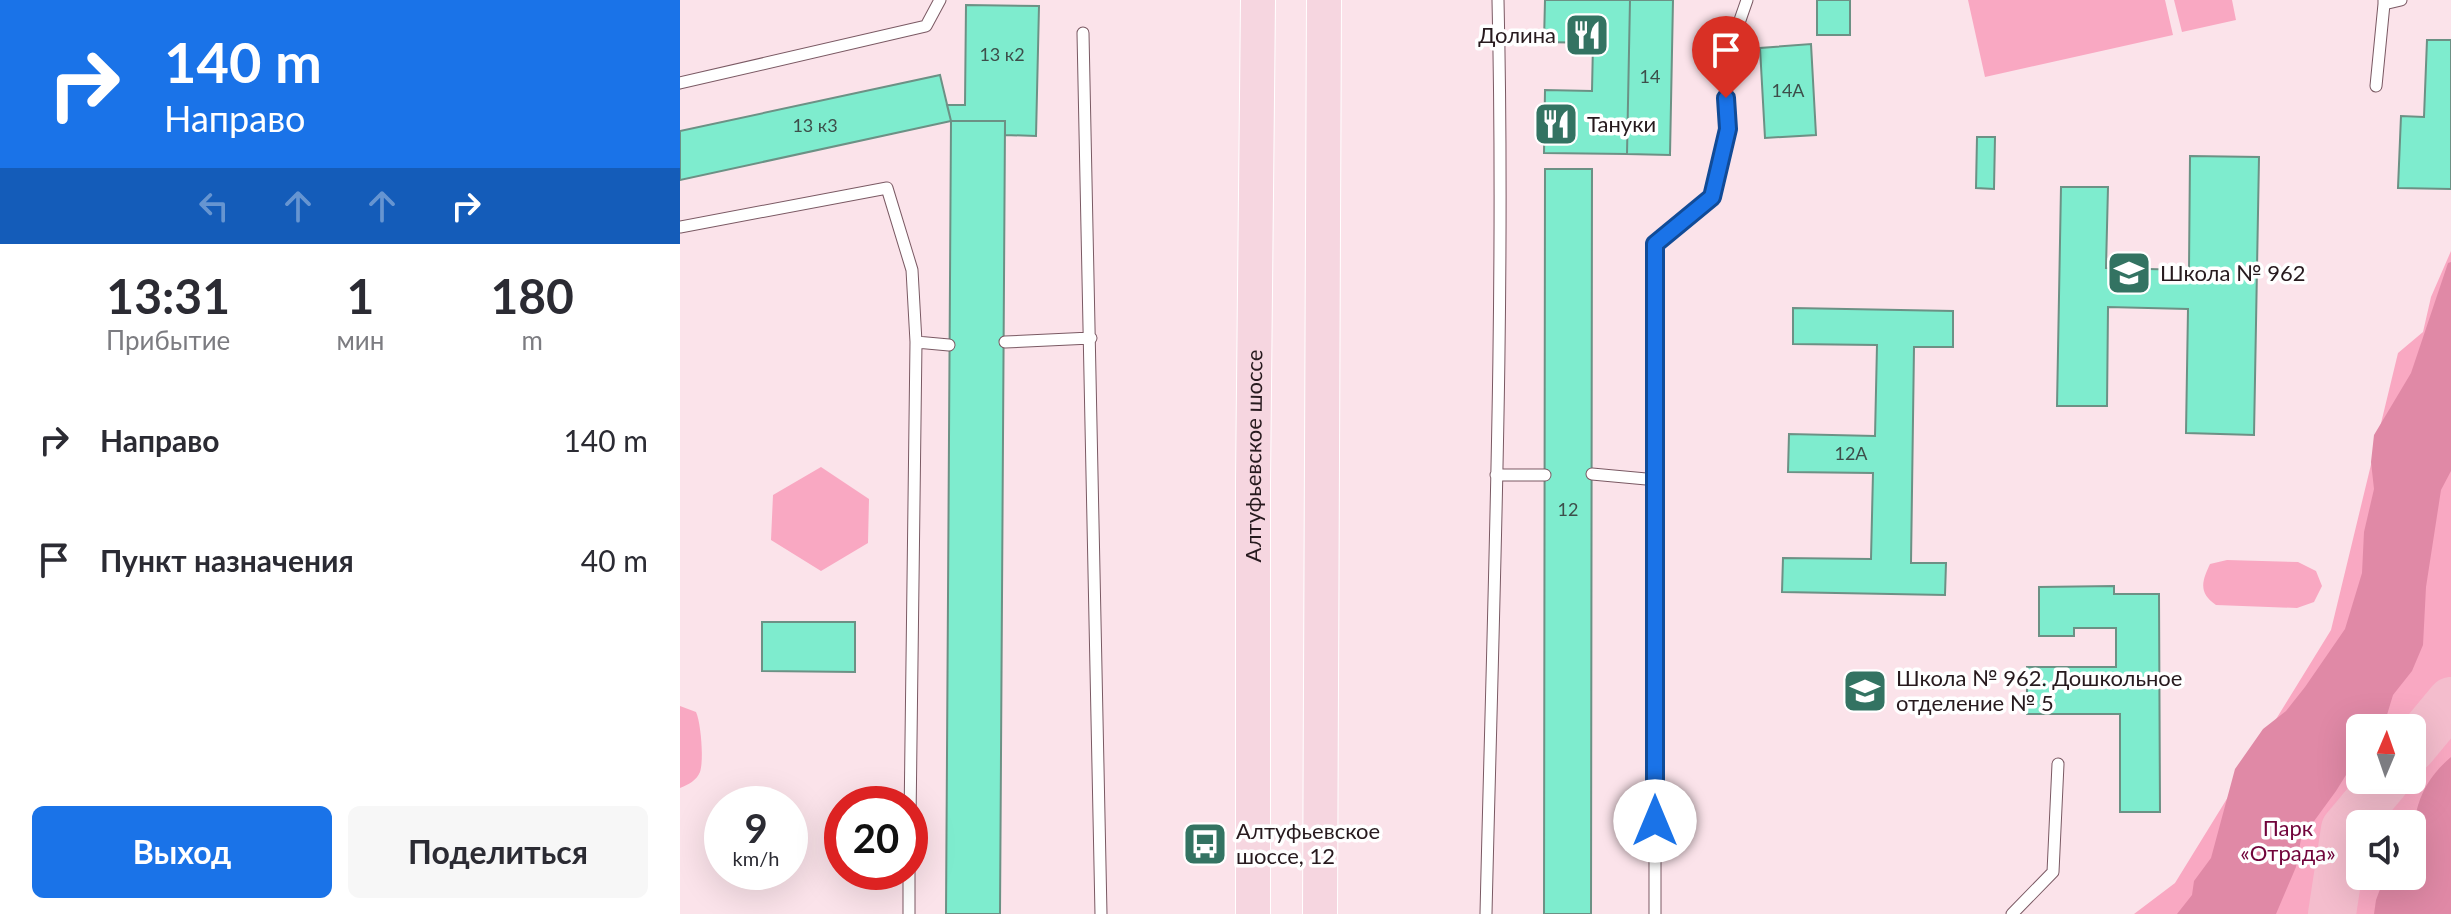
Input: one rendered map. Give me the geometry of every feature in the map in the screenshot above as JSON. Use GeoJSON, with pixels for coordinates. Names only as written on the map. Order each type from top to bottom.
{"type":"FeatureCollection","features":[{"type":"Feature","properties":{"kind":"main road","name":"Алтуфьевское шоссе"},"geometry":{"type":"LineString","coordinates":[[1253,914],[1253,467],[1258,0]]}},
{"type":"Feature","properties":{"kind":"main road"},"geometry":{"type":"LineString","coordinates":[[1320,914],[1324,0]]}},
{"type":"Feature","properties":{"kind":"lane"},"geometry":{"type":"LineString","coordinates":[[680,83],[926,26],[940,0]]}},
{"type":"Feature","properties":{"kind":"lane"},"geometry":{"type":"LineString","coordinates":[[1486,914],[1496,475],[1500,98],[1498,0]]}},
{"type":"Feature","properties":{"kind":"lane"},"geometry":{"type":"LineString","coordinates":[[1655,914],[1655,244],[1712,197],[1728,129],[1724,66],[1747,0]]}},
{"type":"Feature","properties":{"kind":"lane"},"geometry":{"type":"LineString","coordinates":[[2376,86],[2384,2],[2401,0]]}},
{"type":"Feature","properties":{"kind":"lane"},"geometry":{"type":"LineString","coordinates":[[1083,33],[1101,914]]}},
{"type":"Feature","properties":{"kind":"lane"},"geometry":{"type":"LineString","coordinates":[[680,227],[887,188],[912,270],[916,342],[910,786]]}},
{"type":"Feature","properties":{"kind":"lane"},"geometry":{"type":"LineString","coordinates":[[1005,342],[1091,338]]}},
{"type":"Feature","properties":{"kind":"lane"},"geometry":{"type":"LineString","coordinates":[[916,342],[949,345]]}},
{"type":"Feature","properties":{"kind":"lane"},"geometry":{"type":"LineString","coordinates":[[1592,474],[1657,480]]}},
{"type":"Feature","properties":{"kind":"lane"},"geometry":{"type":"LineString","coordinates":[[1496,475],[1545,475]]}},
{"type":"Feature","properties":{"kind":"lane"},"geometry":{"type":"LineString","coordinates":[[2012,914],[2053,872],[2058,764]]}},
{"type":"Feature","properties":{"kind":"lane"},"geometry":{"type":"LineString","coordinates":[[909,890],[909,914]]}},
{"type":"Feature","properties":{"kind":"green space"},"geometry":{"type":"Polygon","coordinates":[[[1968,0],[2165,0],[2173,35],[1985,77],[1968,0]]]}},
{"type":"Feature","properties":{"kind":"green space"},"geometry":{"type":"Polygon","coordinates":[[[2174,0],[2232,0],[2236,20],[2182,32],[2174,0]]]}},
{"type":"Feature","properties":{"kind":"green space","name":"Парк «Отрада»"},"geometry":{"type":"Polygon","coordinates":[[[2451,251],[2451,914],[2134,914],[2175,883],[2331,630],[2398,353],[2423,332],[2431,297],[2451,251]]]}},
{"type":"Feature","properties":{"kind":"green space"},"geometry":{"type":"Polygon","coordinates":[[[2451,262],[2451,471],[2441,490],[2426,587],[2423,645],[2412,671],[2393,695],[2387,714],[2346,714],[2346,775],[2301,839],[2296,867],[2276,914],[2177,914],[2192,895],[2194,881],[2211,858],[2235,769],[2263,729],[2286,711],[2305,687],[2345,629],[2362,573],[2364,532],[2374,489],[2371,462],[2374,435],[2411,373],[2448,263],[2451,262]]]}},
{"type":"Feature","properties":{"kind":"green space"},"geometry":{"type":"Polygon","coordinates":[[[821,467],[869,499],[868,543],[821,571],[771,540],[773,495],[821,467]]]}},
{"type":"Feature","properties":{"kind":"green space"},"geometry":{"type":"Polygon","coordinates":[[[2227,560],[2298,562],[2316,571],[2322,586],[2314,602],[2297,608],[2216,605],[2206,596],[2204,581],[2210,564],[2227,560]]]}},
{"type":"Feature","properties":{"kind":"green space"},"geometry":{"type":"Polygon","coordinates":[[[680,706],[696,712],[702,751],[699,775],[680,788],[680,706]]]}},
{"type":"Feature","properties":{"kind":"green space"},"geometry":{"type":"Polygon","coordinates":[[[2451,757],[2451,914],[2374,914],[2380,890],[2426,890],[2426,810],[2416,810],[2422,794],[2426,794],[2428,783],[2451,757]]]}},
{"type":"Feature","properties":{"kind":"building"},"geometry":{"type":"Polygon","coordinates":[[[1545,0],[1630,0],[1627,154],[1544,153],[1545,90],[1592,91],[1593,43],[1544,42],[1545,0]]]}},
{"type":"Feature","properties":{"kind":"building"},"geometry":{"type":"Polygon","coordinates":[[[1630,0],[1673,0],[1670,155],[1627,154],[1630,0]]]}},
{"type":"Feature","properties":{"kind":"building"},"geometry":{"type":"Polygon","coordinates":[[[1817,0],[1850,0],[1850,35],[1817,35],[1817,0]]]}},
{"type":"Feature","properties":{"kind":"building"},"geometry":{"type":"Polygon","coordinates":[[[966,5],[1039,6],[1036,136],[1005,135],[1005,121],[951,121],[947,105],[965,105],[966,5]]]}},
{"type":"Feature","properties":{"kind":"building"},"geometry":{"type":"Polygon","coordinates":[[[2427,40],[2451,40],[2451,189],[2398,188],[2401,116],[2424,117],[2427,40]]]}},
{"type":"Feature","properties":{"kind":"building"},"geometry":{"type":"Polygon","coordinates":[[[1811,44],[1816,135],[1765,138],[1760,48],[1811,44]]]}},
{"type":"Feature","properties":{"kind":"building"},"geometry":{"type":"Polygon","coordinates":[[[940,75],[951,121],[680,180],[680,131],[940,75]]]}},
{"type":"Feature","properties":{"kind":"building"},"geometry":{"type":"Polygon","coordinates":[[[951,121],[1005,121],[1000,914],[946,914],[951,121]]]}},
{"type":"Feature","properties":{"kind":"building"},"geometry":{"type":"Polygon","coordinates":[[[1977,137],[1995,137],[1994,189],[1976,188],[1977,137]]]}},
{"type":"Feature","properties":{"kind":"building"},"geometry":{"type":"Polygon","coordinates":[[[2190,156],[2259,157],[2254,435],[2186,433],[2188,309],[2108,307],[2107,406],[2057,406],[2061,187],[2108,187],[2106,268],[2189,270],[2190,156]]]}},
{"type":"Feature","properties":{"kind":"building"},"geometry":{"type":"Polygon","coordinates":[[[1545,169],[1592,169],[1591,914],[1544,914],[1545,169]]]}},
{"type":"Feature","properties":{"kind":"building"},"geometry":{"type":"Polygon","coordinates":[[[1793,308],[1953,311],[1953,347],[1914,347],[1911,563],[1946,563],[1945,595],[1782,592],[1783,558],[1871,559],[1873,473],[1788,472],[1789,434],[1875,436],[1877,345],[1793,344],[1793,308]]]}},
{"type":"Feature","properties":{"kind":"building"},"geometry":{"type":"Polygon","coordinates":[[[2114,586],[2114,594],[2159,594],[2160,812],[2120,812],[2120,714],[2027,714],[2027,667],[2116,667],[2116,628],[2074,628],[2074,636],[2039,636],[2039,587],[2114,586]]]}},
{"type":"Feature","properties":{"kind":"building"},"geometry":{"type":"Polygon","coordinates":[[[762,622],[855,622],[855,672],[762,671],[762,622]]]}},
{"type":"Feature","properties":{"kind":"waterway"},"geometry":{"type":"LineString","coordinates":[[2426,731],[2451,701]]}},
{"type":"Feature","properties":{"kind":"waterway"},"geometry":{"type":"LineString","coordinates":[[2332,914],[2345,829],[2374,794]]}},
{"type":"Feature","properties":{"kind":"place","name":"Долина"},"geometry":{"type":"Point","coordinates":[1587,35]}},
{"type":"Feature","properties":{"kind":"place","name":"Тануки"},"geometry":{"type":"Point","coordinates":[1556,124]}},
{"type":"Feature","properties":{"kind":"place","name":"Школа № 962"},"geometry":{"type":"Point","coordinates":[2129,273]}},
{"type":"Feature","properties":{"kind":"place","name":"Школа № 962. Дошкольное отделение № 5"},"geometry":{"type":"Point","coordinates":[1865,691]}},
{"type":"Feature","properties":{"kind":"place","name":"Алтуфьевское шоссе, 12"},"geometry":{"type":"Point","coordinates":[1205,844]}},
{"type":"Feature","properties":{"kind":"route"},"geometry":{"type":"LineString","coordinates":[[1655,821],[1655,244],[1712,197],[1728,129],[1726,98]]}}]}
